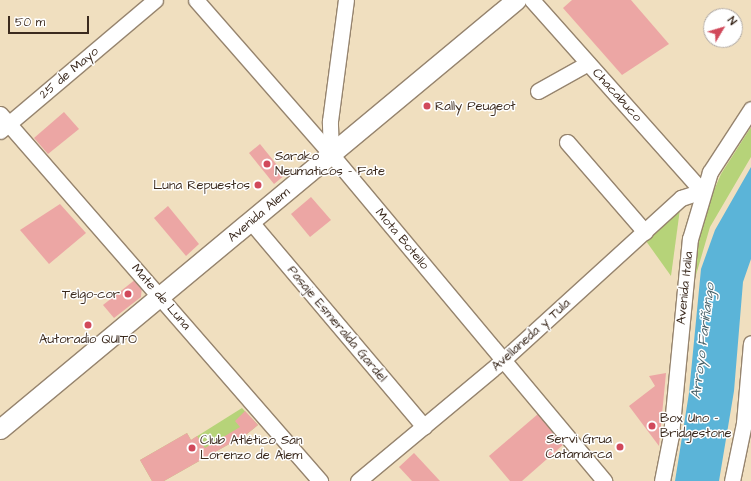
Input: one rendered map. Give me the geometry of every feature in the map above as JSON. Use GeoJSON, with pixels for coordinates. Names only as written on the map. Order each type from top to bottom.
{"type":"FeatureCollection","features":[{"type":"Feature","properties":{"kind":"main road","name":"Avenida Alem"},"geometry":{"type":"LineString","coordinates":[[0,429],[161,297],[516,0]]}},
{"type":"Feature","properties":{"kind":"street","name":"25 de Mayo"},"geometry":{"type":"LineString","coordinates":[[3,123],[155,0]]}},
{"type":"Feature","properties":{"kind":"street","name":"Mota Botello"},"geometry":{"type":"LineString","coordinates":[[196,0],[331,154],[604,481]]}},
{"type":"Feature","properties":{"kind":"street"},"geometry":{"type":"LineString","coordinates":[[331,154],[330,121],[346,0]]}},
{"type":"Feature","properties":{"kind":"street","name":"Chacabuco"},"geometry":{"type":"LineString","coordinates":[[532,0],[702,191]]}},
{"type":"Feature","properties":{"kind":"street"},"geometry":{"type":"LineString","coordinates":[[538,91],[588,63]]}},
{"type":"Feature","properties":{"kind":"street","name":"Avenida Italia"},"geometry":{"type":"LineString","coordinates":[[662,481],[671,435],[690,239],[702,191],[751,109]]}},
{"type":"Feature","properties":{"kind":"street","name":"Mate de Luna"},"geometry":{"type":"LineString","coordinates":[[3,123],[161,297],[320,481]]}},
{"type":"Feature","properties":{"kind":"street"},"geometry":{"type":"LineString","coordinates":[[567,142],[645,232]]}},
{"type":"Feature","properties":{"kind":"street","name":"Avellaneda y Tula"},"geometry":{"type":"LineString","coordinates":[[358,481],[503,360],[681,198],[702,191]]}},
{"type":"Feature","properties":{"kind":"street","name":"Pasaje Esmeralda Gardel"},"geometry":{"type":"LineString","coordinates":[[251,222],[424,427]]}},
{"type":"Feature","properties":{"kind":"street"},"geometry":{"type":"LineString","coordinates":[[732,481],[744,423],[751,343]]}},
{"type":"Feature","properties":{"kind":"green space"},"geometry":{"type":"Polygon","coordinates":[[[751,127],[751,157],[710,227],[691,292],[702,218],[721,174],[751,127]]]}},
{"type":"Feature","properties":{"kind":"green space"},"geometry":{"type":"Polygon","coordinates":[[[680,209],[671,276],[646,241],[680,209]]]}},
{"type":"Feature","properties":{"kind":"green space","name":"Club Atlético San Lorenzo de Alem"},"geometry":{"type":"Polygon","coordinates":[[[242,408],[258,425],[247,434],[164,481],[152,481],[140,460],[187,433],[191,440],[242,408]]]}},
{"type":"Feature","properties":{"kind":"water","name":"Arroyo Fariñango"},"geometry":{"type":"Polygon","coordinates":[[[751,167],[751,259],[743,282],[734,391],[719,481],[675,481],[689,393],[701,269],[715,230],[751,167]]]}},
{"type":"Feature","properties":{"kind":"building"},"geometry":{"type":"Polygon","coordinates":[[[572,0],[631,0],[669,44],[622,75],[563,8],[572,0]]]}},
{"type":"Feature","properties":{"kind":"building"},"geometry":{"type":"Polygon","coordinates":[[[64,112],[79,129],[48,154],[34,138],[64,112]]]}},
{"type":"Feature","properties":{"kind":"building","name":"Sarako Neumaticos - Fate"},"geometry":{"type":"Polygon","coordinates":[[[260,144],[285,175],[274,184],[249,153],[260,144]]]}},
{"type":"Feature","properties":{"kind":"building"},"geometry":{"type":"Polygon","coordinates":[[[311,197],[331,220],[310,237],[291,214],[311,197]]]}},
{"type":"Feature","properties":{"kind":"building"},"geometry":{"type":"Polygon","coordinates":[[[60,204],[86,233],[49,264],[20,230],[60,204]]]}},
{"type":"Feature","properties":{"kind":"building"},"geometry":{"type":"Polygon","coordinates":[[[168,206],[199,244],[186,256],[154,218],[168,206]]]}},
{"type":"Feature","properties":{"kind":"building"},"geometry":{"type":"Polygon","coordinates":[[[136,279],[142,286],[141,297],[114,318],[103,305],[136,279]]]}},
{"type":"Feature","properties":{"kind":"building","name":"Box Uno - Bridgestone"},"geometry":{"type":"Polygon","coordinates":[[[666,373],[659,446],[629,406],[655,386],[649,376],[666,373]]]}},
{"type":"Feature","properties":{"kind":"building","name":"Club Atlético San Lorenzo de Alem"},"geometry":{"type":"Polygon","coordinates":[[[245,411],[258,425],[247,434],[164,481],[152,481],[140,460],[187,433],[191,440],[197,436],[205,448],[240,427],[235,421],[245,411]]]}},
{"type":"Feature","properties":{"kind":"building"},"geometry":{"type":"Polygon","coordinates":[[[538,414],[564,444],[522,481],[510,481],[489,456],[538,414]]]}},
{"type":"Feature","properties":{"kind":"building"},"geometry":{"type":"Polygon","coordinates":[[[414,453],[440,481],[412,481],[399,467],[414,453]]]}},
{"type":"Feature","properties":{"kind":"place","name":"Rally Peugeot"},"geometry":{"type":"Point","coordinates":[427,106]}},
{"type":"Feature","properties":{"kind":"place","name":"Sarako Neumaticos - Fate"},"geometry":{"type":"Point","coordinates":[267,164]}},
{"type":"Feature","properties":{"kind":"place","name":"Luna Repuestos"},"geometry":{"type":"Point","coordinates":[258,185]}},
{"type":"Feature","properties":{"kind":"place","name":"Telgo-cor"},"geometry":{"type":"Point","coordinates":[128,294]}},
{"type":"Feature","properties":{"kind":"place","name":"Autoradio QUITO"},"geometry":{"type":"Point","coordinates":[88,325]}},
{"type":"Feature","properties":{"kind":"place","name":"Box Uno - Bridgestone"},"geometry":{"type":"Point","coordinates":[652,426]}},
{"type":"Feature","properties":{"kind":"place","name":"Servi Grua Catamarca"},"geometry":{"type":"Point","coordinates":[620,447]}},
{"type":"Feature","properties":{"kind":"place","name":"Club Atlético San Lorenzo de Alem"},"geometry":{"type":"Point","coordinates":[192,448]}}]}
